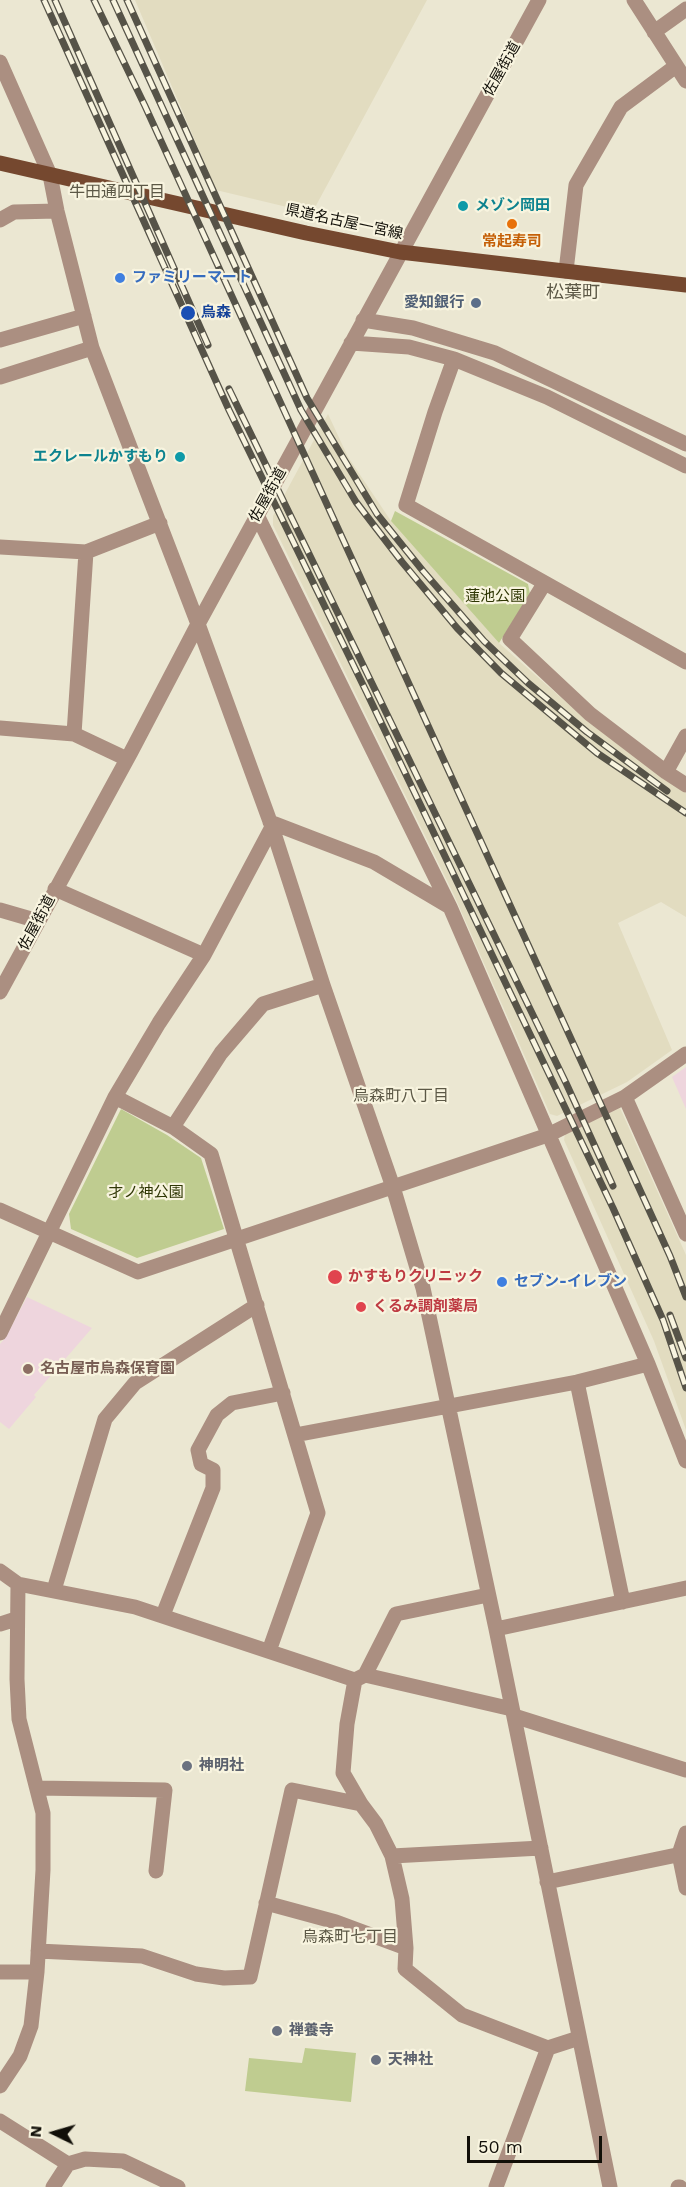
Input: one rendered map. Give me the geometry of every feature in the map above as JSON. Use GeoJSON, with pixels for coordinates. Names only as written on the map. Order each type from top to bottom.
{"type":"FeatureCollection","features":[{"type":"Feature","properties":{"kind":"main road","name":"県道名古屋一宮線"},"geometry":{"type":"LineString","coordinates":[[0,163],[400,252],[686,285]]}},
{"type":"Feature","properties":{"kind":"street","name":"佐屋街道"},"geometry":{"type":"LineString","coordinates":[[0,992],[257,515],[539,0]]}},
{"type":"Feature","properties":{"kind":"street"},"geometry":{"type":"LineString","coordinates":[[634,0],[686,81]]}},
{"type":"Feature","properties":{"kind":"street"},"geometry":{"type":"LineString","coordinates":[[654,32],[686,9]]}},
{"type":"Feature","properties":{"kind":"street"},"geometry":{"type":"LineString","coordinates":[[0,62],[50,175],[92,348],[198,624],[271,824],[323,985],[393,1187],[423,1288],[496,1629],[609,2187]]}},
{"type":"Feature","properties":{"kind":"street"},"geometry":{"type":"LineString","coordinates":[[566,271],[576,185],[621,107],[676,66]]}},
{"type":"Feature","properties":{"kind":"street"},"geometry":{"type":"LineString","coordinates":[[0,220],[14,212],[57,211]]}},
{"type":"Feature","properties":{"kind":"street"},"geometry":{"type":"LineString","coordinates":[[0,340],[84,316]]}},
{"type":"Feature","properties":{"kind":"street"},"geometry":{"type":"LineString","coordinates":[[363,320],[413,328],[495,353],[686,444]]}},
{"type":"Feature","properties":{"kind":"street"},"geometry":{"type":"LineString","coordinates":[[351,344],[409,347],[454,359],[547,397],[686,465]]}},
{"type":"Feature","properties":{"kind":"street"},"geometry":{"type":"LineString","coordinates":[[0,377],[92,348]]}},
{"type":"Feature","properties":{"kind":"street"},"geometry":{"type":"LineString","coordinates":[[454,359],[435,411],[406,505],[686,662]]}},
{"type":"Feature","properties":{"kind":"street"},"geometry":{"type":"LineString","coordinates":[[257,515],[450,907],[648,1364],[686,1461]]}},
{"type":"Feature","properties":{"kind":"street"},"geometry":{"type":"LineString","coordinates":[[0,547],[86,552],[160,523]]}},
{"type":"Feature","properties":{"kind":"street"},"geometry":{"type":"LineString","coordinates":[[74,734],[86,552]]}},
{"type":"Feature","properties":{"kind":"street"},"geometry":{"type":"LineString","coordinates":[[544,584],[510,639],[590,714],[666,772],[686,784]]}},
{"type":"Feature","properties":{"kind":"street"},"geometry":{"type":"LineString","coordinates":[[0,728],[74,734],[127,759]]}},
{"type":"Feature","properties":{"kind":"street"},"geometry":{"type":"LineString","coordinates":[[666,772],[686,736]]}},
{"type":"Feature","properties":{"kind":"street"},"geometry":{"type":"LineString","coordinates":[[271,824],[374,862],[450,907]]}},
{"type":"Feature","properties":{"kind":"street"},"geometry":{"type":"LineString","coordinates":[[0,1333],[115,1097],[159,1023],[204,955],[271,824]]}},
{"type":"Feature","properties":{"kind":"street"},"geometry":{"type":"LineString","coordinates":[[55,889],[204,955]]}},
{"type":"Feature","properties":{"kind":"street"},"geometry":{"type":"LineString","coordinates":[[0,910],[38,921]]}},
{"type":"Feature","properties":{"kind":"street"},"geometry":{"type":"LineString","coordinates":[[173,1127],[221,1053],[263,1004],[323,985]]}},
{"type":"Feature","properties":{"kind":"street"},"geometry":{"type":"LineString","coordinates":[[0,1210],[138,1272],[548,1135],[625,1097],[686,1054]]}},
{"type":"Feature","properties":{"kind":"street"},"geometry":{"type":"LineString","coordinates":[[115,1097],[173,1127],[211,1154],[318,1513],[269,1651]]}},
{"type":"Feature","properties":{"kind":"street"},"geometry":{"type":"LineString","coordinates":[[625,1097],[686,1234]]}},
{"type":"Feature","properties":{"kind":"street"},"geometry":{"type":"LineString","coordinates":[[54,1590],[105,1419],[135,1383],[257,1305]]}},
{"type":"Feature","properties":{"kind":"street"},"geometry":{"type":"LineString","coordinates":[[295,1435],[577,1382],[648,1364]]}},
{"type":"Feature","properties":{"kind":"street"},"geometry":{"type":"LineString","coordinates":[[577,1382],[623,1602]]}},
{"type":"Feature","properties":{"kind":"street"},"geometry":{"type":"LineString","coordinates":[[163,1615],[213,1488],[213,1470],[201,1464],[198,1450],[217,1415],[232,1403],[282,1393]]}},
{"type":"Feature","properties":{"kind":"street"},"geometry":{"type":"LineString","coordinates":[[0,1571],[18,1584],[135,1607],[269,1651],[360,1677],[513,1713],[686,1770]]}},
{"type":"Feature","properties":{"kind":"street"},"geometry":{"type":"LineString","coordinates":[[0,2086],[20,2055],[31,2026],[37,1972],[43,1870],[43,1813],[19,1719],[16,1619],[18,1584]]}},
{"type":"Feature","properties":{"kind":"street"},"geometry":{"type":"LineString","coordinates":[[496,1629],[686,1588]]}},
{"type":"Feature","properties":{"kind":"street"},"geometry":{"type":"LineString","coordinates":[[488,1595],[396,1614],[360,1677],[347,1724],[343,1773],[376,1824],[392,1856],[402,1899],[406,1948],[405,1969],[462,2015],[549,2048],[579,2038]]}},
{"type":"Feature","properties":{"kind":"street"},"geometry":{"type":"LineString","coordinates":[[0,1624],[16,1619]]}},
{"type":"Feature","properties":{"kind":"street"},"geometry":{"type":"LineString","coordinates":[[37,1788],[165,1790],[156,1872]]}},
{"type":"Feature","properties":{"kind":"street"},"geometry":{"type":"LineString","coordinates":[[38,1951],[142,1956],[196,1974],[224,1978],[250,1977],[292,1790],[361,1804]]}},
{"type":"Feature","properties":{"kind":"street"},"geometry":{"type":"LineString","coordinates":[[686,1833],[682,1853],[686,1888]]}},
{"type":"Feature","properties":{"kind":"street"},"geometry":{"type":"LineString","coordinates":[[392,1856],[541,1848]]}},
{"type":"Feature","properties":{"kind":"street"},"geometry":{"type":"LineString","coordinates":[[547,1882],[682,1853]]}},
{"type":"Feature","properties":{"kind":"street"},"geometry":{"type":"LineString","coordinates":[[266,1904],[336,1922],[406,1948]]}},
{"type":"Feature","properties":{"kind":"street"},"geometry":{"type":"LineString","coordinates":[[0,1972],[37,1972]]}},
{"type":"Feature","properties":{"kind":"street"},"geometry":{"type":"LineString","coordinates":[[496,2187],[549,2048]]}},
{"type":"Feature","properties":{"kind":"street"},"geometry":{"type":"LineString","coordinates":[[0,2121],[68,2164]]}},
{"type":"Feature","properties":{"kind":"street"},"geometry":{"type":"LineString","coordinates":[[54,2187],[68,2164],[85,2159],[123,2161],[161,2183],[178,2187]]}},
{"type":"Feature","properties":{"kind":"shaded area"},"geometry":{"type":"Polygon","coordinates":[[[135,0],[427,0],[312,213],[216,190],[135,0]]]}},
{"type":"Feature","properties":{"kind":"shaded area"},"geometry":{"type":"Polygon","coordinates":[[[328,414],[348,457],[391,521],[499,643],[591,724],[686,793],[686,917],[661,902],[618,923],[672,1050],[627,1082],[557,1116],[550,1114],[454,895],[273,525],[273,516],[328,414]]]}},
{"type":"Feature","properties":{"kind":"shaded area"},"geometry":{"type":"Polygon","coordinates":[[[686,1067],[686,1109],[672,1077],[686,1067]]]}},
{"type":"Feature","properties":{"kind":"shaded area"},"geometry":{"type":"Polygon","coordinates":[[[620,1108],[686,1255],[686,1430],[654,1341],[564,1140],[565,1134],[620,1108]]]}},
{"type":"Feature","properties":{"kind":"shaded area","name":"名古屋市烏森保育園"},"geometry":{"type":"Polygon","coordinates":[[[27,1297],[92,1328],[34,1395],[36,1397],[9,1429],[0,1422],[0,1344],[27,1297]]]}},
{"type":"Feature","properties":{"kind":"green space","name":"蓮池公園"},"geometry":{"type":"Polygon","coordinates":[[[395,511],[528,584],[530,594],[499,643],[391,521],[395,511]]]}},
{"type":"Feature","properties":{"kind":"green space","name":"才ノ神公園"},"geometry":{"type":"Polygon","coordinates":[[[121,1109],[167,1135],[201,1158],[224,1229],[137,1258],[71,1229],[69,1214],[121,1109]]]}},
{"type":"Feature","properties":{"kind":"green space"},"geometry":{"type":"Polygon","coordinates":[[[305,2048],[356,2053],[351,2102],[245,2091],[249,2058],[302,2063],[305,2048]]]}},
{"type":"Feature","properties":{"kind":"railway"},"geometry":{"type":"LineString","coordinates":[[44,0],[229,410],[613,1208],[663,1320],[686,1388]]}},
{"type":"Feature","properties":{"kind":"railway"},"geometry":{"type":"LineString","coordinates":[[55,0],[208,345]]}},
{"type":"Feature","properties":{"kind":"railway"},"geometry":{"type":"LineString","coordinates":[[94,0],[145,106],[562,1019],[670,1256],[686,1297]]}},
{"type":"Feature","properties":{"kind":"railway"},"geometry":{"type":"LineString","coordinates":[[113,0],[301,410],[356,502],[457,628],[501,673],[597,753],[686,813]]}},
{"type":"Feature","properties":{"kind":"railway"},"geometry":{"type":"LineString","coordinates":[[127,0],[307,398],[377,514],[484,641],[528,683],[587,732],[667,791]]}},
{"type":"Feature","properties":{"kind":"railway"},"geometry":{"type":"LineString","coordinates":[[229,389],[566,1083],[613,1186]]}},
{"type":"Feature","properties":{"kind":"railway"},"geometry":{"type":"LineString","coordinates":[[670,1315],[686,1358]]}},
{"type":"Feature","properties":{"kind":"place","name":"メゾン岡田"},"geometry":{"type":"Point","coordinates":[463,206]}},
{"type":"Feature","properties":{"kind":"place","name":"常起寿司"},"geometry":{"type":"Point","coordinates":[512,224]}},
{"type":"Feature","properties":{"kind":"place","name":"ファミリーマート"},"geometry":{"type":"Point","coordinates":[120,278]}},
{"type":"Feature","properties":{"kind":"place","name":"愛知銀行"},"geometry":{"type":"Point","coordinates":[476,303]}},
{"type":"Feature","properties":{"kind":"place","name":"烏森"},"geometry":{"type":"Point","coordinates":[188,313]}},
{"type":"Feature","properties":{"kind":"place","name":"エクレールかすもり"},"geometry":{"type":"Point","coordinates":[180,457]}},
{"type":"Feature","properties":{"kind":"place","name":"かすもりクリニック"},"geometry":{"type":"Point","coordinates":[335,1277]}},
{"type":"Feature","properties":{"kind":"place","name":"セブン-イレブン"},"geometry":{"type":"Point","coordinates":[502,1282]}},
{"type":"Feature","properties":{"kind":"place","name":"くるみ調剤薬局"},"geometry":{"type":"Point","coordinates":[361,1307]}},
{"type":"Feature","properties":{"kind":"place","name":"名古屋市烏森保育園"},"geometry":{"type":"Point","coordinates":[28,1369]}},
{"type":"Feature","properties":{"kind":"place","name":"神明社"},"geometry":{"type":"Point","coordinates":[187,1766]}},
{"type":"Feature","properties":{"kind":"place","name":"禅養寺"},"geometry":{"type":"Point","coordinates":[277,2031]}},
{"type":"Feature","properties":{"kind":"place","name":"天神社"},"geometry":{"type":"Point","coordinates":[376,2060]}},
{"type":"Feature","properties":{"kind":"district","name":"牛田通四丁目"},"geometry":{"type":"Point","coordinates":[117,192]}},
{"type":"Feature","properties":{"kind":"district","name":"松葉町"},"geometry":{"type":"Point","coordinates":[573,293]}},
{"type":"Feature","properties":{"kind":"district","name":"烏森町八丁目"},"geometry":{"type":"Point","coordinates":[401,1096]}},
{"type":"Feature","properties":{"kind":"district","name":"烏森町七丁目"},"geometry":{"type":"Point","coordinates":[350,1937]}}]}
